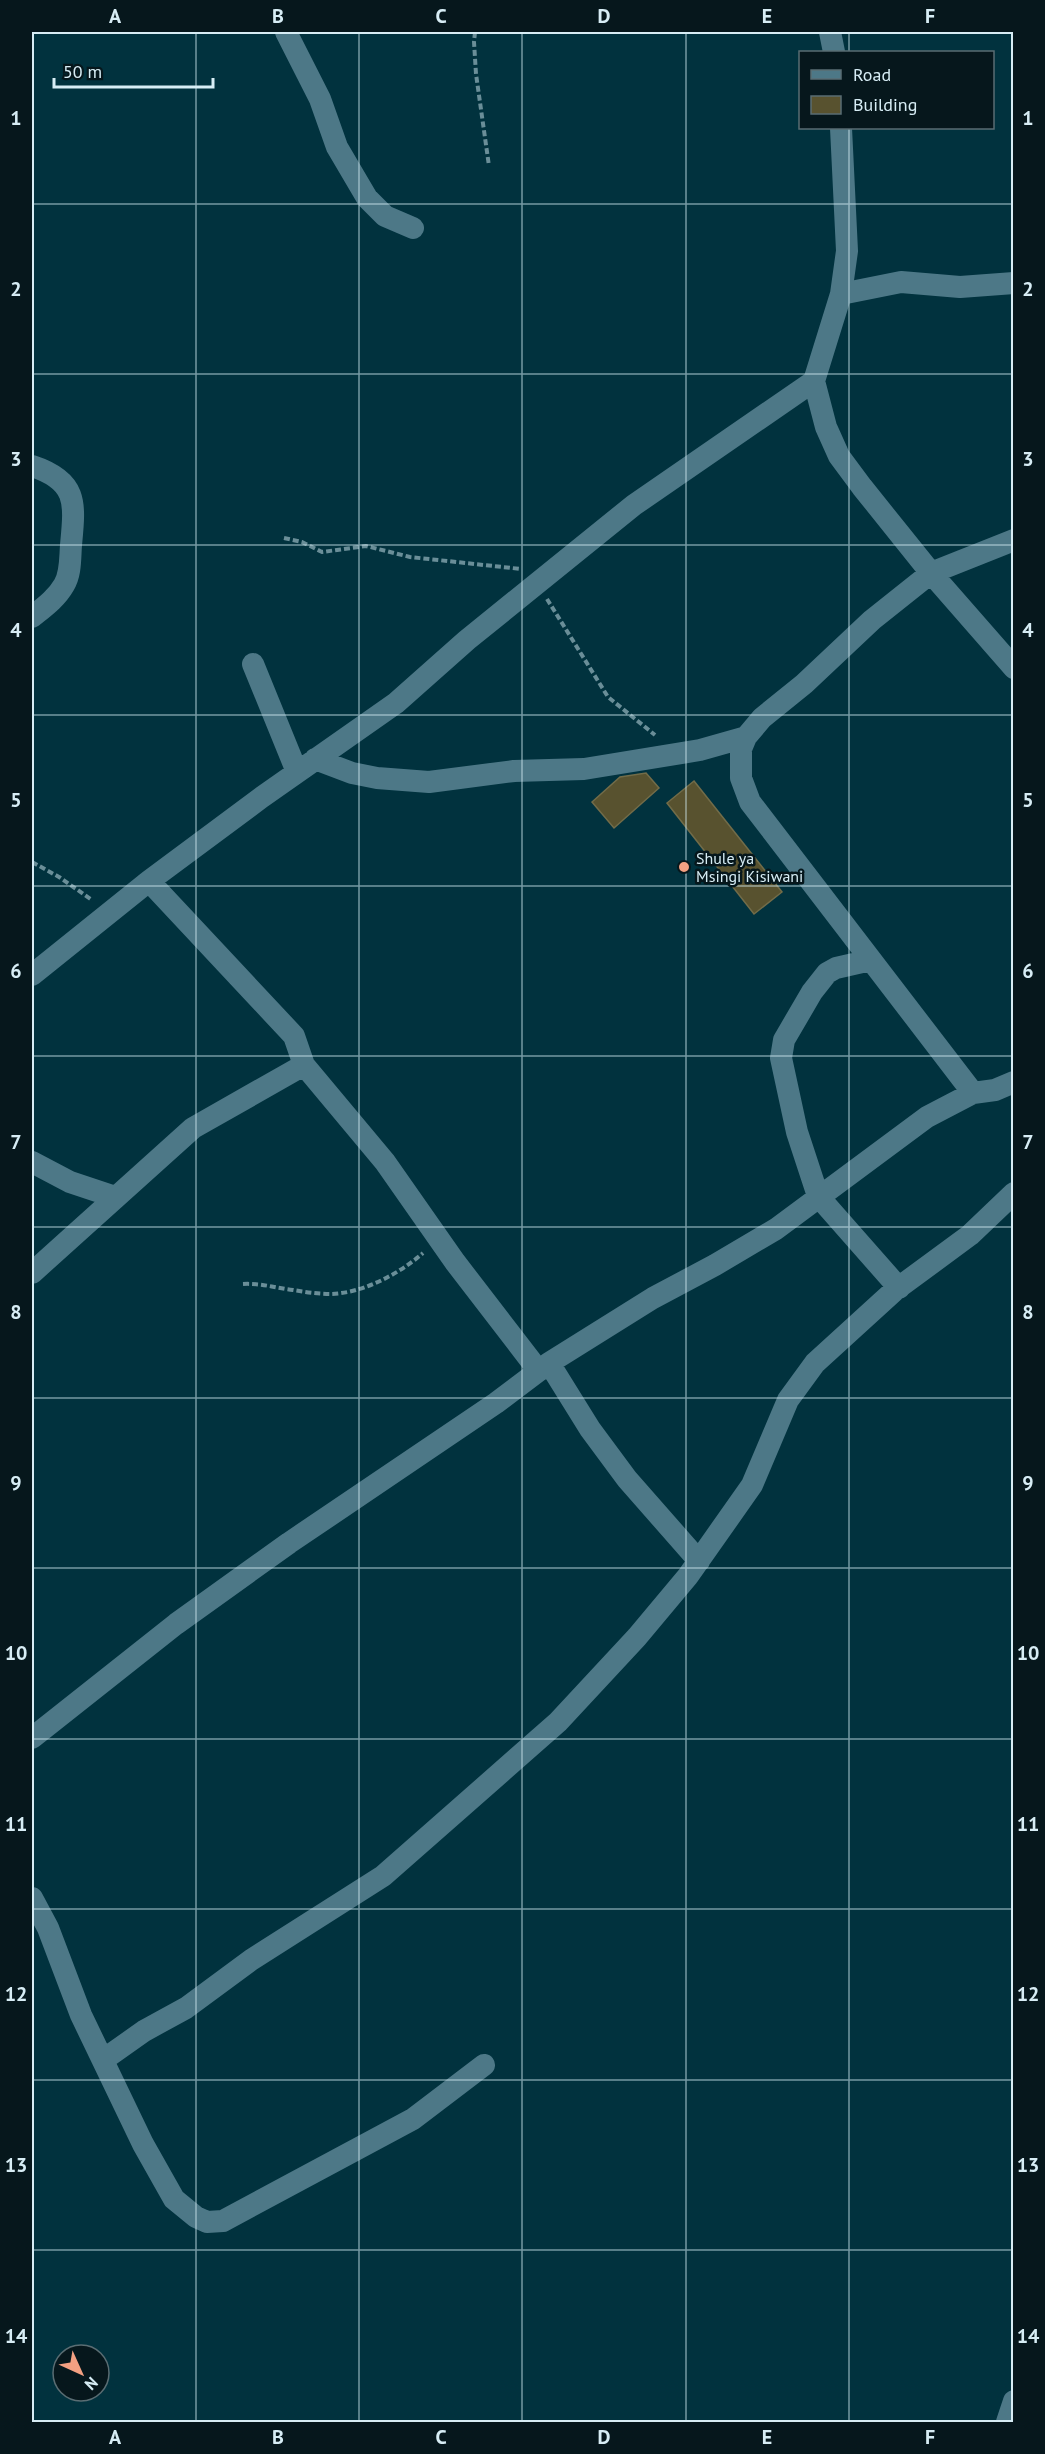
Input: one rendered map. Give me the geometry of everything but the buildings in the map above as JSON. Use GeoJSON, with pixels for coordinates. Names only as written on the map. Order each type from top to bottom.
{"type":"FeatureCollection","features":[{"type":"Feature","properties":{"kind":"street"},"geometry":{"type":"LineString","coordinates":[[286,32],[320,99],[336,147],[367,198],[385,216],[412,228]]}},
{"type":"Feature","properties":{"kind":"street"},"geometry":{"type":"LineString","coordinates":[[830,32],[834,51]]}},
{"type":"Feature","properties":{"kind":"street"},"geometry":{"type":"LineString","coordinates":[[841,129],[847,251],[841,294],[814,381],[826,427],[839,456],[931,573],[986,633],[1014,668]]}},
{"type":"Feature","properties":{"kind":"street"},"geometry":{"type":"LineString","coordinates":[[841,294],[902,282],[960,286],[1014,283]]}},
{"type":"Feature","properties":{"kind":"street"},"geometry":{"type":"LineString","coordinates":[[32,975],[149,881],[306,766],[363,729],[467,640],[634,506],[814,381]]}},
{"type":"Feature","properties":{"kind":"street"},"geometry":{"type":"LineString","coordinates":[[32,466],[51,472],[67,488],[74,506],[66,583],[58,594],[32,617]]}},
{"type":"Feature","properties":{"kind":"street"},"geometry":{"type":"LineString","coordinates":[[973,1093],[750,802],[741,778],[741,749],[746,737],[762,718],[804,684],[872,620],[931,573],[1014,540]]}},
{"type":"Feature","properties":{"kind":"street"},"geometry":{"type":"LineString","coordinates":[[253,664],[306,766]]}},
{"type":"Feature","properties":{"kind":"street"},"geometry":{"type":"LineString","coordinates":[[306,766],[360,775],[429,782],[522,771],[584,769],[700,750],[746,737]]}},
{"type":"Feature","properties":{"kind":"street"},"geometry":{"type":"LineString","coordinates":[[149,881],[294,1036],[304,1065],[386,1162],[439,1238],[543,1367],[627,1479],[699,1561]]}},
{"type":"Feature","properties":{"kind":"street"},"geometry":{"type":"LineString","coordinates":[[871,960],[836,968],[826,973],[784,1040],[781,1058],[797,1132],[818,1196],[899,1288]]}},
{"type":"Feature","properties":{"kind":"street"},"geometry":{"type":"LineString","coordinates":[[32,1273],[193,1128],[304,1065]]}},
{"type":"Feature","properties":{"kind":"street"},"geometry":{"type":"LineString","coordinates":[[32,1738],[176,1624],[289,1543],[496,1403],[543,1367],[653,1298],[776,1229],[927,1117],[973,1093],[995,1090],[1014,1082]]}},
{"type":"Feature","properties":{"kind":"street"},"geometry":{"type":"LineString","coordinates":[[32,1162],[70,1182],[115,1197]]}},
{"type":"Feature","properties":{"kind":"street"},"geometry":{"type":"LineString","coordinates":[[103,2060],[144,2031],[186,2008],[251,1960],[383,1876],[558,1722],[637,1637],[699,1561],[752,1485],[788,1400],[815,1363],[899,1288],[970,1235],[1014,1193]]}},
{"type":"Feature","properties":{"kind":"street"},"geometry":{"type":"LineString","coordinates":[[32,1898],[48,1928],[81,2015],[143,2144],[174,2199],[195,2217],[207,2222],[223,2221],[413,2119],[484,2065]]}},
{"type":"Feature","properties":{"kind":"street"},"geometry":{"type":"LineString","coordinates":[[1007,2422],[1014,2401]]}},
{"type":"Feature","properties":{"kind":"path"},"geometry":{"type":"LineString","coordinates":[[475,32],[476,74],[489,166]]}},
{"type":"Feature","properties":{"kind":"path"},"geometry":{"type":"LineString","coordinates":[[284,538],[302,542],[322,552],[366,546],[410,557],[522,569],[541,581],[554,613],[608,697],[668,744],[673,753]]}},
{"type":"Feature","properties":{"kind":"path"},"geometry":{"type":"LineString","coordinates":[[32,862],[59,876],[109,913]]}},
{"type":"Feature","properties":{"kind":"path"},"geometry":{"type":"LineString","coordinates":[[243,1284],[260,1283],[279,1288],[331,1294],[356,1290],[413,1261],[439,1238]]}},
{"type":"Feature","properties":{"kind":"place","name":"Shule ya Msingi Kisiwani"},"geometry":{"type":"Point","coordinates":[684,867]}}]}
